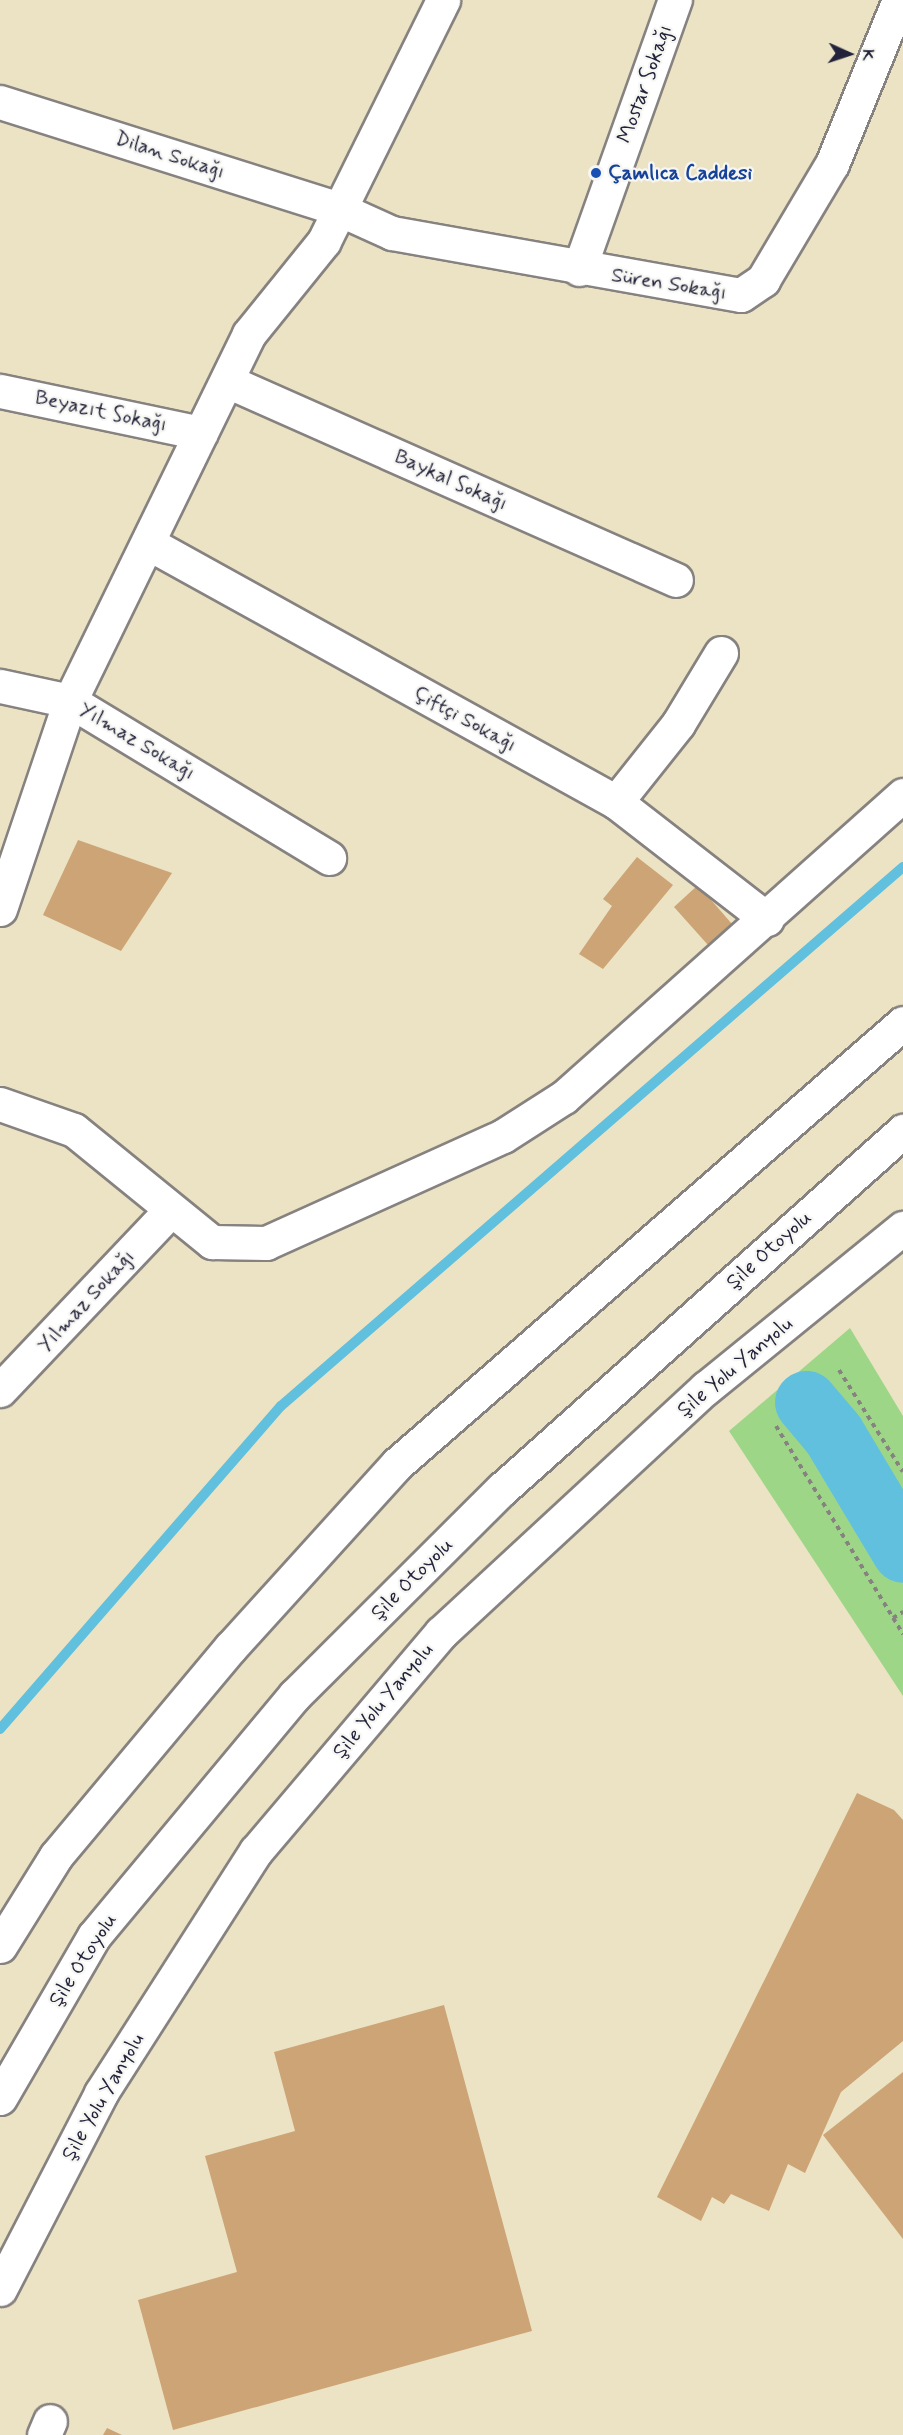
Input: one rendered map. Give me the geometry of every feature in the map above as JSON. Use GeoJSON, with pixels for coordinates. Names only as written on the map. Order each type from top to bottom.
{"type":"FeatureCollection","features":[{"type":"Feature","properties":{"kind":"main road"},"geometry":{"type":"LineString","coordinates":[[0,686],[70,701],[249,334],[324,241],[443,0]]}},
{"type":"Feature","properties":{"kind":"main road","name":"Mostar Sokağı"},"geometry":{"type":"LineString","coordinates":[[579,269],[675,0]]}},
{"type":"Feature","properties":{"kind":"main road","name":"Süren Sokağı"},"geometry":{"type":"LineString","coordinates":[[339,209],[392,233],[579,269],[726,296],[754,288],[832,164],[898,0]]}},
{"type":"Feature","properties":{"kind":"main road","name":"Dilan Sokağı"},"geometry":{"type":"LineString","coordinates":[[0,102],[339,209]]}},
{"type":"Feature","properties":{"kind":"main road","name":"Baykal Sokağı"},"geometry":{"type":"LineString","coordinates":[[227,381],[676,580]]}},
{"type":"Feature","properties":{"kind":"main road","name":"Beyazıt Sokağı"},"geometry":{"type":"LineString","coordinates":[[0,391],[201,433]]}},
{"type":"Feature","properties":{"kind":"main road","name":"Çiftçi Sokağı"},"geometry":{"type":"LineString","coordinates":[[148,543],[616,802],[767,919]]}},
{"type":"Feature","properties":{"kind":"main road"},"geometry":{"type":"LineString","coordinates":[[616,802],[678,724],[721,653]]}},
{"type":"Feature","properties":{"kind":"main road","name":"Yılmaz Sokağı"},"geometry":{"type":"LineString","coordinates":[[0,909],[70,701],[329,858]]}},
{"type":"Feature","properties":{"kind":"main road"},"geometry":{"type":"LineString","coordinates":[[0,1104],[74,1130],[212,1242],[266,1243],[502,1136],[564,1097],[767,919],[903,795]]}},
{"type":"Feature","properties":{"kind":"main road"},"geometry":{"type":"LineString","coordinates":[[0,1946],[64,1847],[231,1647],[398,1464],[903,1023]]}},
{"type":"Feature","properties":{"kind":"main road","name":"Şile Otoyolu"},"geometry":{"type":"LineString","coordinates":[[0,2098],[94,1936],[295,1695],[502,1489],[903,1131]]}},
{"type":"Feature","properties":{"kind":"main road","name":"Yılmaz Sokağı"},"geometry":{"type":"LineString","coordinates":[[0,1390],[171,1210]]}},
{"type":"Feature","properties":{"kind":"main road","name":"Şile Yolu Yanyolu"},"geometry":{"type":"LineString","coordinates":[[0,2289],[101,2092],[271,1833],[441,1633],[706,1388],[903,1228]]}},
{"type":"Feature","properties":{"kind":"path"},"geometry":{"type":"LineString","coordinates":[[839,1370],[903,1472]]}},
{"type":"Feature","properties":{"kind":"path"},"geometry":{"type":"LineString","coordinates":[[776,1426],[903,1634]]}},
{"type":"Feature","properties":{"kind":"path"},"geometry":{"type":"LineString","coordinates":[[893,1618],[903,1612]]}},
{"type":"Feature","properties":{"kind":"green space"},"geometry":{"type":"Polygon","coordinates":[[[850,1328],[903,1416],[903,1696],[729,1431],[850,1328]]]}},
{"type":"Feature","properties":{"kind":"building"},"geometry":{"type":"Polygon","coordinates":[[[78,840],[172,873],[121,951],[43,915],[78,840]]]}},
{"type":"Feature","properties":{"kind":"building"},"geometry":{"type":"Polygon","coordinates":[[[637,857],[673,885],[603,969],[579,954],[612,906],[603,899],[637,857]]]}},
{"type":"Feature","properties":{"kind":"building"},"geometry":{"type":"Polygon","coordinates":[[[698,885],[732,924],[708,945],[674,907],[698,885]]]}},
{"type":"Feature","properties":{"kind":"building"},"geometry":{"type":"Polygon","coordinates":[[[857,1793],[894,1810],[903,1820],[903,2041],[841,2092],[805,2173],[788,2164],[769,2211],[731,2194],[724,2204],[712,2197],[701,2221],[657,2197],[857,1793]]]}},
{"type":"Feature","properties":{"kind":"building"},"geometry":{"type":"Polygon","coordinates":[[[444,2005],[532,2331],[173,2430],[138,2300],[237,2272],[205,2156],[295,2131],[274,2052],[444,2005]]]}},
{"type":"Feature","properties":{"kind":"building"},"geometry":{"type":"Polygon","coordinates":[[[903,2072],[903,2239],[823,2135],[903,2072]]]}},
{"type":"Feature","properties":{"kind":"building"},"geometry":{"type":"Polygon","coordinates":[[[107,2428],[122,2435],[103,2435],[107,2428]]]}},
{"type":"Feature","properties":{"kind":"waterway"},"geometry":{"type":"LineString","coordinates":[[0,1729],[281,1406],[903,867]]}},
{"type":"Feature","properties":{"kind":"waterway"},"geometry":{"type":"LineString","coordinates":[[806,1402],[833,1434],[903,1551]]}},
{"type":"Feature","properties":{"kind":"place","name":"Çamlıca Caddesi"},"geometry":{"type":"Point","coordinates":[596,173]}}]}
